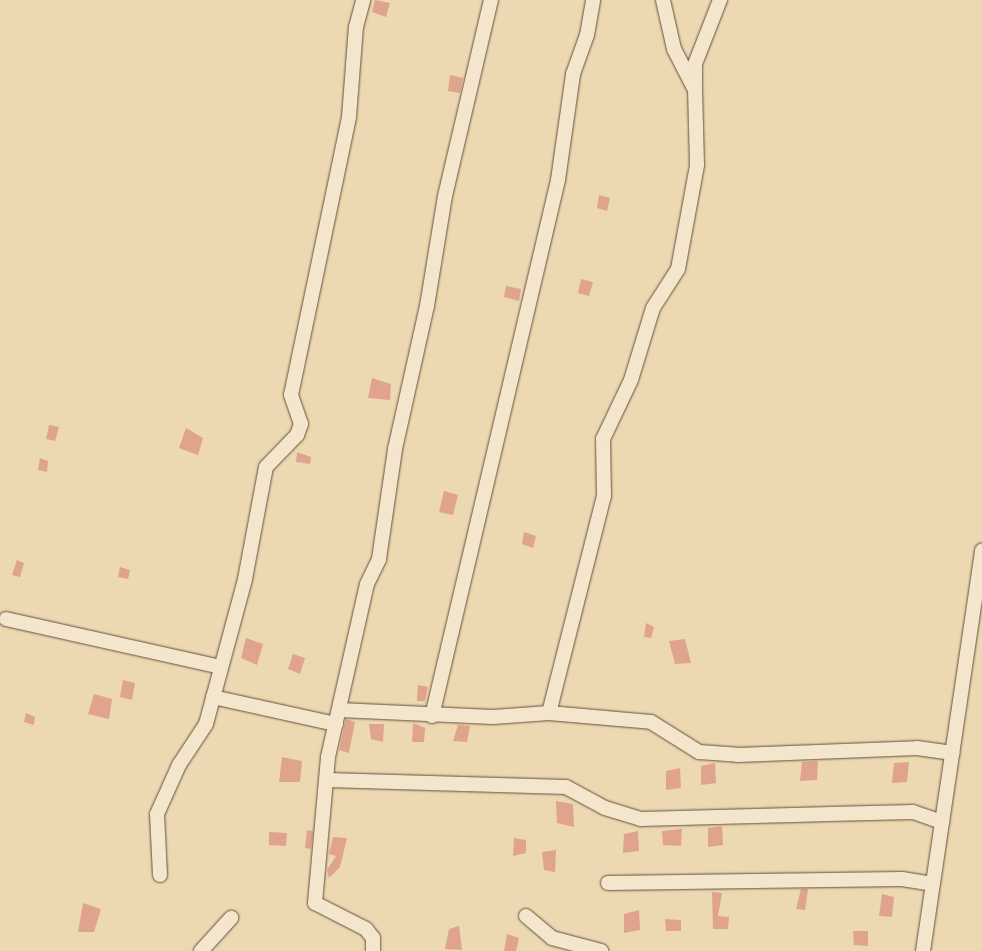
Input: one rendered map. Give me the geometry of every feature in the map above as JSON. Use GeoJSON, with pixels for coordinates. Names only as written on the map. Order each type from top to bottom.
{"type":"FeatureCollection","features":[{"type":"Feature","properties":{"kind":"street"},"geometry":{"type":"LineString","coordinates":[[160,875],[157,814],[179,765],[206,724],[245,579],[266,466],[297,434],[301,424],[291,394],[349,117],[356,27],[363,0]]}},
{"type":"Feature","properties":{"kind":"street"},"geometry":{"type":"LineString","coordinates":[[373,951],[373,938],[366,929],[315,903],[327,780],[336,724],[367,584],[379,559],[395,449],[445,196],[491,0]]}},
{"type":"Feature","properties":{"kind":"street"},"geometry":{"type":"LineString","coordinates":[[432,716],[556,189],[573,74],[588,35],[593,0]]}},
{"type":"Feature","properties":{"kind":"street"},"geometry":{"type":"LineString","coordinates":[[663,0],[674,49],[695,90]]}},
{"type":"Feature","properties":{"kind":"street"},"geometry":{"type":"LineString","coordinates":[[549,713],[604,496],[602,439],[631,380],[653,308],[678,270],[697,166],[695,64],[720,0]]}},
{"type":"Feature","properties":{"kind":"street"},"geometry":{"type":"LineString","coordinates":[[923,951],[982,550]]}},
{"type":"Feature","properties":{"kind":"street"},"geometry":{"type":"LineString","coordinates":[[6,619],[221,666]]}},
{"type":"Feature","properties":{"kind":"street"},"geometry":{"type":"LineString","coordinates":[[213,697],[336,724]]}},
{"type":"Feature","properties":{"kind":"street"},"geometry":{"type":"LineString","coordinates":[[339,710],[432,716],[549,713],[651,722],[699,752],[917,748],[953,753]]}},
{"type":"Feature","properties":{"kind":"street"},"geometry":{"type":"LineString","coordinates":[[327,780],[566,787],[605,808],[641,819],[913,812],[942,822]]}},
{"type":"Feature","properties":{"kind":"street"},"geometry":{"type":"LineString","coordinates":[[608,883],[902,879],[933,884]]}},
{"type":"Feature","properties":{"kind":"street"},"geometry":{"type":"LineString","coordinates":[[526,916],[552,938],[602,951]]}},
{"type":"Feature","properties":{"kind":"street"},"geometry":{"type":"LineString","coordinates":[[201,951],[231,918]]}},
{"type":"Feature","properties":{"kind":"building"},"geometry":{"type":"Polygon","coordinates":[[[375,0],[390,3],[386,17],[372,12],[375,0]]]}},
{"type":"Feature","properties":{"kind":"building"},"geometry":{"type":"Polygon","coordinates":[[[450,75],[463,78],[460,93],[448,91],[450,75]]]}},
{"type":"Feature","properties":{"kind":"building"},"geometry":{"type":"Polygon","coordinates":[[[599,195],[610,198],[607,211],[597,208],[599,195]]]}},
{"type":"Feature","properties":{"kind":"building"},"geometry":{"type":"Polygon","coordinates":[[[581,279],[593,282],[589,296],[578,293],[581,279]]]}},
{"type":"Feature","properties":{"kind":"building"},"geometry":{"type":"Polygon","coordinates":[[[506,286],[521,289],[519,301],[504,297],[506,286]]]}},
{"type":"Feature","properties":{"kind":"building"},"geometry":{"type":"Polygon","coordinates":[[[372,378],[391,384],[390,400],[368,398],[372,378]]]}},
{"type":"Feature","properties":{"kind":"building"},"geometry":{"type":"Polygon","coordinates":[[[49,425],[59,427],[55,441],[46,439],[49,425]]]}},
{"type":"Feature","properties":{"kind":"building"},"geometry":{"type":"Polygon","coordinates":[[[186,428],[203,438],[198,455],[179,448],[186,428]]]}},
{"type":"Feature","properties":{"kind":"building"},"geometry":{"type":"Polygon","coordinates":[[[297,452],[311,457],[310,464],[296,462],[297,452]]]}},
{"type":"Feature","properties":{"kind":"building"},"geometry":{"type":"Polygon","coordinates":[[[40,458],[48,461],[47,472],[38,470],[40,458]]]}},
{"type":"Feature","properties":{"kind":"building"},"geometry":{"type":"Polygon","coordinates":[[[444,491],[458,495],[453,515],[439,512],[444,491]]]}},
{"type":"Feature","properties":{"kind":"building"},"geometry":{"type":"Polygon","coordinates":[[[524,532],[536,536],[533,548],[522,544],[524,532]]]}},
{"type":"Feature","properties":{"kind":"building"},"geometry":{"type":"Polygon","coordinates":[[[17,560],[24,563],[20,577],[12,575],[17,560]]]}},
{"type":"Feature","properties":{"kind":"building"},"geometry":{"type":"Polygon","coordinates":[[[120,567],[130,570],[128,579],[118,577],[120,567]]]}},
{"type":"Feature","properties":{"kind":"building"},"geometry":{"type":"Polygon","coordinates":[[[646,623],[654,627],[651,638],[644,637],[646,623]]]}},
{"type":"Feature","properties":{"kind":"building"},"geometry":{"type":"Polygon","coordinates":[[[246,638],[263,644],[257,665],[241,658],[246,638]]]}},
{"type":"Feature","properties":{"kind":"building"},"geometry":{"type":"Polygon","coordinates":[[[685,639],[691,663],[675,664],[669,641],[685,639]]]}},
{"type":"Feature","properties":{"kind":"building"},"geometry":{"type":"Polygon","coordinates":[[[293,654],[305,658],[300,674],[288,669],[293,654]]]}},
{"type":"Feature","properties":{"kind":"building"},"geometry":{"type":"Polygon","coordinates":[[[123,680],[135,683],[132,700],[120,697],[123,680]]]}},
{"type":"Feature","properties":{"kind":"building"},"geometry":{"type":"Polygon","coordinates":[[[418,685],[428,687],[425,701],[417,701],[418,685]]]}},
{"type":"Feature","properties":{"kind":"building"},"geometry":{"type":"Polygon","coordinates":[[[94,694],[112,699],[109,719],[88,714],[94,694]]]}},
{"type":"Feature","properties":{"kind":"building"},"geometry":{"type":"Polygon","coordinates":[[[26,713],[35,717],[34,725],[24,722],[26,713]]]}},
{"type":"Feature","properties":{"kind":"building"},"geometry":{"type":"Polygon","coordinates":[[[346,719],[355,722],[349,753],[339,750],[346,719]]]}},
{"type":"Feature","properties":{"kind":"building"},"geometry":{"type":"Polygon","coordinates":[[[413,723],[425,728],[424,742],[412,742],[413,723]]]}},
{"type":"Feature","properties":{"kind":"building"},"geometry":{"type":"Polygon","coordinates":[[[369,724],[384,724],[383,742],[371,739],[369,724]]]}},
{"type":"Feature","properties":{"kind":"building"},"geometry":{"type":"Polygon","coordinates":[[[458,725],[470,726],[467,742],[453,741],[458,725]]]}},
{"type":"Feature","properties":{"kind":"building"},"geometry":{"type":"Polygon","coordinates":[[[282,757],[302,761],[300,782],[279,782],[282,757]]]}},
{"type":"Feature","properties":{"kind":"building"},"geometry":{"type":"Polygon","coordinates":[[[818,761],[817,780],[800,781],[802,762],[818,761]]]}},
{"type":"Feature","properties":{"kind":"building"},"geometry":{"type":"Polygon","coordinates":[[[909,762],[907,782],[892,783],[894,763],[909,762]]]}},
{"type":"Feature","properties":{"kind":"building"},"geometry":{"type":"Polygon","coordinates":[[[715,763],[716,783],[701,785],[701,766],[715,763]]]}},
{"type":"Feature","properties":{"kind":"building"},"geometry":{"type":"Polygon","coordinates":[[[680,768],[681,788],[666,790],[666,771],[680,768]]]}},
{"type":"Feature","properties":{"kind":"building"},"geometry":{"type":"Polygon","coordinates":[[[556,801],[573,804],[574,827],[557,823],[556,801]]]}},
{"type":"Feature","properties":{"kind":"building"},"geometry":{"type":"Polygon","coordinates":[[[722,826],[723,845],[708,847],[708,828],[722,826]]]}},
{"type":"Feature","properties":{"kind":"building"},"geometry":{"type":"Polygon","coordinates":[[[682,829],[681,846],[663,845],[662,831],[682,829]]]}},
{"type":"Feature","properties":{"kind":"building"},"geometry":{"type":"Polygon","coordinates":[[[307,830],[313,831],[311,849],[305,848],[307,830]]]}},
{"type":"Feature","properties":{"kind":"building"},"geometry":{"type":"Polygon","coordinates":[[[638,831],[639,851],[623,853],[624,834],[638,831]]]}},
{"type":"Feature","properties":{"kind":"building"},"geometry":{"type":"Polygon","coordinates":[[[269,832],[287,833],[286,846],[269,845],[269,832]]]}},
{"type":"Feature","properties":{"kind":"building"},"geometry":{"type":"Polygon","coordinates":[[[333,837],[347,838],[340,867],[329,878],[327,870],[336,856],[329,854],[333,837]]]}},
{"type":"Feature","properties":{"kind":"building"},"geometry":{"type":"Polygon","coordinates":[[[514,838],[526,840],[526,853],[513,856],[514,838]]]}},
{"type":"Feature","properties":{"kind":"building"},"geometry":{"type":"Polygon","coordinates":[[[556,850],[555,872],[544,870],[542,852],[556,850]]]}},
{"type":"Feature","properties":{"kind":"building"},"geometry":{"type":"Polygon","coordinates":[[[801,889],[808,889],[805,910],[796,909],[801,889]]]}},
{"type":"Feature","properties":{"kind":"building"},"geometry":{"type":"Polygon","coordinates":[[[712,892],[722,893],[718,916],[729,917],[728,929],[713,929],[712,892]]]}},
{"type":"Feature","properties":{"kind":"building"},"geometry":{"type":"Polygon","coordinates":[[[882,894],[894,897],[892,917],[879,916],[882,894]]]}},
{"type":"Feature","properties":{"kind":"building"},"geometry":{"type":"Polygon","coordinates":[[[83,903],[101,909],[94,932],[78,932],[83,903]]]}},
{"type":"Feature","properties":{"kind":"building"},"geometry":{"type":"Polygon","coordinates":[[[639,910],[640,930],[624,933],[624,914],[639,910]]]}},
{"type":"Feature","properties":{"kind":"building"},"geometry":{"type":"Polygon","coordinates":[[[665,919],[681,920],[681,931],[666,931],[665,919]]]}},
{"type":"Feature","properties":{"kind":"building"},"geometry":{"type":"Polygon","coordinates":[[[459,926],[462,950],[445,949],[449,929],[459,926]]]}},
{"type":"Feature","properties":{"kind":"building"},"geometry":{"type":"Polygon","coordinates":[[[853,931],[868,931],[868,946],[854,945],[853,931]]]}},
{"type":"Feature","properties":{"kind":"building"},"geometry":{"type":"Polygon","coordinates":[[[507,934],[519,938],[516,951],[504,951],[507,934]]]}}]}
